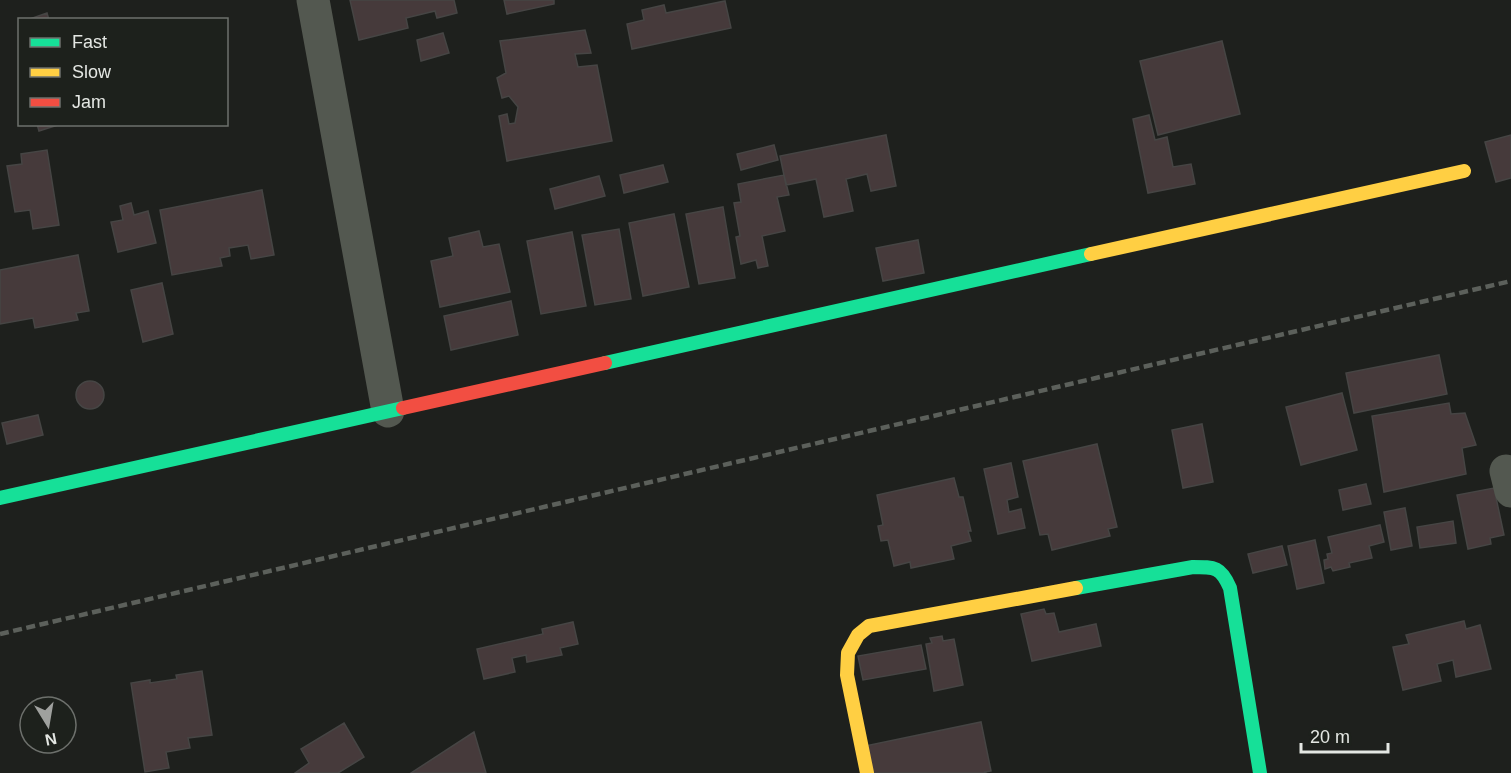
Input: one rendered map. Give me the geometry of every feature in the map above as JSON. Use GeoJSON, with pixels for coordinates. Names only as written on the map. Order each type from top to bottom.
{"type":"FeatureCollection","features":[{"type":"Feature","properties":{"kind":"street"},"geometry":{"type":"LineString","coordinates":[[313,0],[388,411]]}},
{"type":"Feature","properties":{"kind":"street"},"geometry":{"type":"LineString","coordinates":[[0,498],[1464,171]]}},
{"type":"Feature","properties":{"kind":"street"},"geometry":{"type":"LineString","coordinates":[[867,773],[847,675],[848,653],[858,635],[869,626],[1193,567],[1212,567],[1224,574],[1230,588],[1260,773]]}},
{"type":"Feature","properties":{"kind":"building"},"geometry":{"type":"Polygon","coordinates":[[[350,0],[454,0],[457,13],[437,18],[435,11],[406,18],[408,28],[359,40],[350,0]]]}},
{"type":"Feature","properties":{"kind":"building"},"geometry":{"type":"Polygon","coordinates":[[[504,0],[554,0],[554,4],[507,14],[504,0]]]}},
{"type":"Feature","properties":{"kind":"building"},"geometry":{"type":"Polygon","coordinates":[[[725,1],[731,28],[632,49],[627,24],[644,20],[642,10],[664,5],[666,13],[725,1]]]}},
{"type":"Feature","properties":{"kind":"building"},"geometry":{"type":"Polygon","coordinates":[[[47,13],[48,18],[33,18],[47,13]]]}},
{"type":"Feature","properties":{"kind":"building"},"geometry":{"type":"Polygon","coordinates":[[[585,30],[591,53],[575,54],[578,67],[597,65],[612,141],[507,161],[499,116],[507,114],[509,124],[515,123],[518,107],[509,96],[502,98],[497,78],[506,73],[500,41],[585,30]]]}},
{"type":"Feature","properties":{"kind":"building"},"geometry":{"type":"Polygon","coordinates":[[[443,33],[449,53],[421,61],[417,40],[443,33]]]}},
{"type":"Feature","properties":{"kind":"building"},"geometry":{"type":"Polygon","coordinates":[[[1222,41],[1240,114],[1158,135],[1140,61],[1222,41]]]}},
{"type":"Feature","properties":{"kind":"building"},"geometry":{"type":"Polygon","coordinates":[[[1149,115],[1155,140],[1167,137],[1173,167],[1191,164],[1195,184],[1148,193],[1133,119],[1149,115]]]}},
{"type":"Feature","properties":{"kind":"building"},"geometry":{"type":"Polygon","coordinates":[[[38,126],[55,126],[39,131],[38,126]]]}},
{"type":"Feature","properties":{"kind":"building"},"geometry":{"type":"Polygon","coordinates":[[[886,135],[896,186],[871,191],[867,174],[846,179],[853,211],[824,217],[816,179],[786,185],[780,156],[886,135]]]}},
{"type":"Feature","properties":{"kind":"building"},"geometry":{"type":"Polygon","coordinates":[[[1511,135],[1511,178],[1496,182],[1485,142],[1511,135]]]}},
{"type":"Feature","properties":{"kind":"building"},"geometry":{"type":"Polygon","coordinates":[[[774,145],[778,160],[741,170],[737,154],[774,145]]]}},
{"type":"Feature","properties":{"kind":"building"},"geometry":{"type":"Polygon","coordinates":[[[47,150],[59,225],[33,229],[30,210],[15,212],[7,166],[22,164],[21,154],[47,150]]]}},
{"type":"Feature","properties":{"kind":"building"},"geometry":{"type":"Polygon","coordinates":[[[663,165],[668,182],[624,193],[620,175],[663,165]]]}},
{"type":"Feature","properties":{"kind":"building"},"geometry":{"type":"Polygon","coordinates":[[[784,175],[789,195],[777,197],[785,231],[762,236],[768,266],[758,268],[756,260],[741,264],[736,237],[740,236],[734,203],[741,202],[738,184],[784,175]]]}},
{"type":"Feature","properties":{"kind":"building"},"geometry":{"type":"Polygon","coordinates":[[[599,176],[605,196],[555,209],[550,189],[599,176]]]}},
{"type":"Feature","properties":{"kind":"building"},"geometry":{"type":"Polygon","coordinates":[[[262,190],[274,255],[251,259],[248,245],[229,248],[230,256],[220,258],[222,266],[172,275],[160,210],[262,190]]]}},
{"type":"Feature","properties":{"kind":"building"},"geometry":{"type":"Polygon","coordinates":[[[131,203],[134,215],[148,211],[156,243],[118,252],[111,222],[123,220],[120,206],[131,203]]]}},
{"type":"Feature","properties":{"kind":"building"},"geometry":{"type":"Polygon","coordinates":[[[723,207],[735,278],[699,284],[686,214],[723,207]]]}},
{"type":"Feature","properties":{"kind":"building"},"geometry":{"type":"Polygon","coordinates":[[[674,214],[689,287],[643,296],[629,223],[674,214]]]}},
{"type":"Feature","properties":{"kind":"building"},"geometry":{"type":"Polygon","coordinates":[[[619,229],[631,299],[595,305],[582,235],[619,229]]]}},
{"type":"Feature","properties":{"kind":"building"},"geometry":{"type":"Polygon","coordinates":[[[479,231],[483,247],[499,244],[510,292],[440,307],[431,261],[453,256],[449,238],[479,231]]]}},
{"type":"Feature","properties":{"kind":"building"},"geometry":{"type":"Polygon","coordinates":[[[572,232],[586,306],[541,314],[527,241],[572,232]]]}},
{"type":"Feature","properties":{"kind":"building"},"geometry":{"type":"Polygon","coordinates":[[[918,240],[924,273],[883,281],[876,248],[918,240]]]}},
{"type":"Feature","properties":{"kind":"building"},"geometry":{"type":"Polygon","coordinates":[[[78,255],[89,311],[76,313],[78,320],[35,328],[33,318],[0,324],[0,270],[78,255]]]}},
{"type":"Feature","properties":{"kind":"building"},"geometry":{"type":"Polygon","coordinates":[[[162,283],[173,334],[143,342],[131,290],[162,283]]]}},
{"type":"Feature","properties":{"kind":"building"},"geometry":{"type":"Polygon","coordinates":[[[511,301],[518,335],[451,350],[444,316],[511,301]]]}},
{"type":"Feature","properties":{"kind":"building"},"geometry":{"type":"Polygon","coordinates":[[[1439,355],[1447,394],[1354,413],[1346,373],[1439,355]]]}},
{"type":"Feature","properties":{"kind":"building"},"geometry":{"type":"Polygon","coordinates":[[[90,381],[100,385],[104,395],[100,405],[90,409],[80,405],[76,395],[80,385],[90,381]]]}},
{"type":"Feature","properties":{"kind":"building"},"geometry":{"type":"Polygon","coordinates":[[[1342,393],[1357,450],[1301,465],[1286,407],[1342,393]]]}},
{"type":"Feature","properties":{"kind":"building"},"geometry":{"type":"Polygon","coordinates":[[[1449,403],[1451,414],[1465,413],[1476,445],[1462,448],[1466,474],[1384,492],[1372,416],[1449,403]]]}},
{"type":"Feature","properties":{"kind":"building"},"geometry":{"type":"Polygon","coordinates":[[[38,415],[43,435],[7,444],[2,423],[38,415]]]}},
{"type":"Feature","properties":{"kind":"building"},"geometry":{"type":"Polygon","coordinates":[[[1202,424],[1213,482],[1183,488],[1172,430],[1202,424]]]}},
{"type":"Feature","properties":{"kind":"building"},"geometry":{"type":"Polygon","coordinates":[[[1097,444],[1117,527],[1108,529],[1110,536],[1052,550],[1048,534],[1040,535],[1023,461],[1097,444]]]}},
{"type":"Feature","properties":{"kind":"building"},"geometry":{"type":"Polygon","coordinates":[[[1011,463],[1018,497],[1007,500],[1009,512],[1021,509],[1025,528],[998,534],[984,469],[1011,463]]]}},
{"type":"Feature","properties":{"kind":"building"},"geometry":{"type":"Polygon","coordinates":[[[954,478],[959,497],[963,497],[971,541],[951,546],[954,559],[911,568],[910,562],[894,566],[888,540],[881,541],[878,526],[883,525],[877,495],[954,478]]]}},
{"type":"Feature","properties":{"kind":"building"},"geometry":{"type":"Polygon","coordinates":[[[1366,484],[1371,504],[1343,510],[1339,490],[1366,484]]]}},
{"type":"Feature","properties":{"kind":"building"},"geometry":{"type":"Polygon","coordinates":[[[1494,488],[1504,535],[1490,538],[1491,544],[1468,549],[1457,495],[1494,488]]]}},
{"type":"Feature","properties":{"kind":"building"},"geometry":{"type":"Polygon","coordinates":[[[1405,508],[1412,546],[1391,550],[1384,512],[1405,508]]]}},
{"type":"Feature","properties":{"kind":"building"},"geometry":{"type":"Polygon","coordinates":[[[1453,521],[1456,543],[1420,548],[1417,527],[1453,521]]]}},
{"type":"Feature","properties":{"kind":"building"},"geometry":{"type":"Polygon","coordinates":[[[1380,525],[1384,542],[1369,546],[1372,558],[1349,563],[1350,567],[1333,571],[1331,567],[1325,569],[1324,560],[1328,559],[1327,554],[1332,553],[1328,537],[1380,525]]]}},
{"type":"Feature","properties":{"kind":"building"},"geometry":{"type":"Polygon","coordinates":[[[1315,540],[1324,583],[1297,589],[1288,546],[1315,540]]]}},
{"type":"Feature","properties":{"kind":"building"},"geometry":{"type":"Polygon","coordinates":[[[1282,546],[1287,565],[1253,573],[1248,554],[1282,546]]]}},
{"type":"Feature","properties":{"kind":"building"},"geometry":{"type":"Polygon","coordinates":[[[1044,609],[1046,614],[1054,613],[1059,632],[1096,624],[1101,646],[1032,661],[1021,614],[1044,609]]]}},
{"type":"Feature","properties":{"kind":"building"},"geometry":{"type":"Polygon","coordinates":[[[1464,621],[1466,629],[1480,625],[1491,669],[1456,677],[1453,660],[1437,664],[1441,681],[1403,690],[1393,647],[1409,644],[1406,635],[1464,621]]]}},
{"type":"Feature","properties":{"kind":"building"},"geometry":{"type":"Polygon","coordinates":[[[573,622],[578,644],[560,648],[562,655],[527,662],[526,655],[512,658],[515,672],[484,679],[477,649],[543,634],[542,629],[573,622]]]}},
{"type":"Feature","properties":{"kind":"building"},"geometry":{"type":"Polygon","coordinates":[[[942,636],[943,641],[954,639],[963,685],[934,691],[926,644],[932,643],[930,638],[942,636]]]}},
{"type":"Feature","properties":{"kind":"building"},"geometry":{"type":"Polygon","coordinates":[[[921,645],[926,669],[863,680],[858,656],[921,645]]]}},
{"type":"Feature","properties":{"kind":"building"},"geometry":{"type":"Polygon","coordinates":[[[202,671],[212,735],[188,738],[190,748],[166,752],[169,768],[145,772],[131,683],[177,679],[176,675],[202,671]]]}},
{"type":"Feature","properties":{"kind":"building"},"geometry":{"type":"Polygon","coordinates":[[[981,722],[991,771],[986,773],[870,773],[865,746],[981,722]]]}},
{"type":"Feature","properties":{"kind":"building"},"geometry":{"type":"Polygon","coordinates":[[[344,723],[364,757],[338,773],[295,773],[309,763],[301,749],[344,723]]]}},
{"type":"Feature","properties":{"kind":"building"},"geometry":{"type":"Polygon","coordinates":[[[474,732],[486,773],[411,773],[474,732]]]}},
{"type":"Feature","properties":{"kind":"railway"},"geometry":{"type":"LineString","coordinates":[[0,634],[1511,281]]}},
{"type":"Feature","properties":{"kind":"traffic: fast"},"geometry":{"type":"LineString","coordinates":[[605,363],[1091,254]]}},
{"type":"Feature","properties":{"kind":"traffic: fast"},"geometry":{"type":"LineString","coordinates":[[0,498],[403,408]]}},
{"type":"Feature","properties":{"kind":"traffic: fast"},"geometry":{"type":"LineString","coordinates":[[1076,588],[1193,567],[1212,568],[1224,576],[1230,588],[1260,773]]}},
{"type":"Feature","properties":{"kind":"traffic: slow"},"geometry":{"type":"LineString","coordinates":[[1091,254],[1464,171]]}},
{"type":"Feature","properties":{"kind":"traffic: slow"},"geometry":{"type":"LineString","coordinates":[[867,773],[847,675],[848,653],[858,635],[869,626],[1076,588]]}},
{"type":"Feature","properties":{"kind":"traffic: jam"},"geometry":{"type":"LineString","coordinates":[[403,408],[605,363]]}}]}
